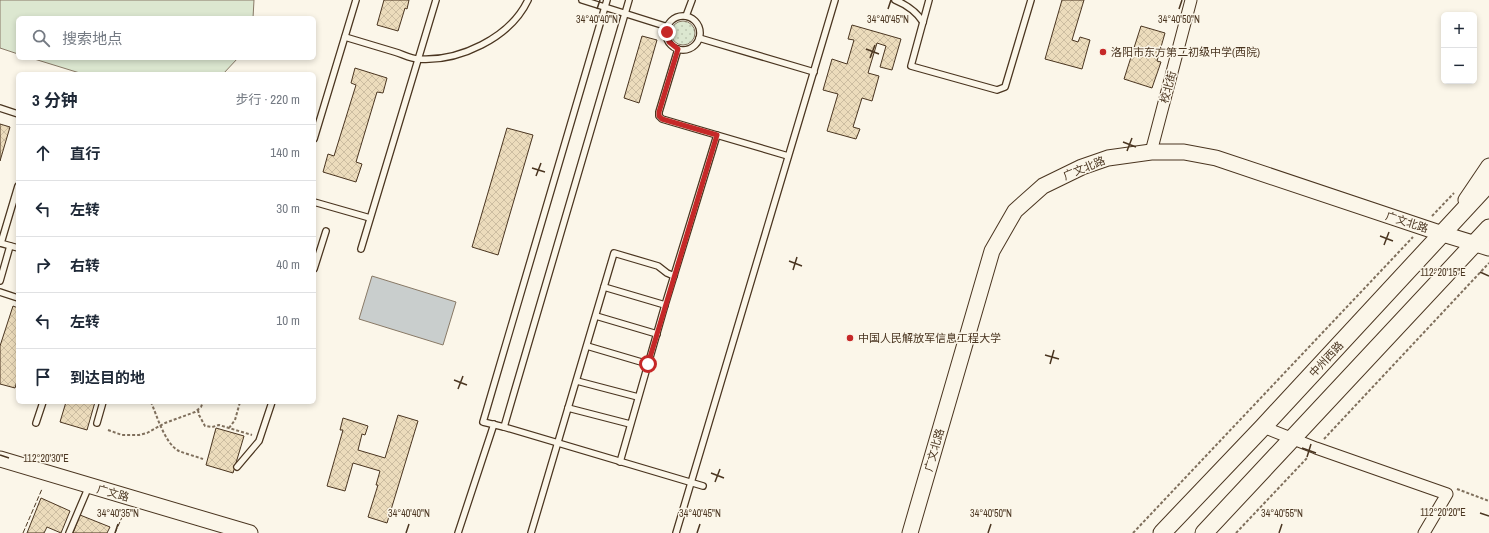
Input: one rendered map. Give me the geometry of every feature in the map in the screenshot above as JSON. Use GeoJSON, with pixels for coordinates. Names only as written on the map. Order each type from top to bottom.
{"type":"FeatureCollection","features":[{"type":"Feature","properties":{"kind":"main road","name":"中州西路"},"geometry":{"type":"LineString","coordinates":[[1162,533],[1263,427],[1489,183]]}},
{"type":"Feature","properties":{"kind":"main road"},"geometry":{"type":"LineString","coordinates":[[1204,533],[1293,438],[1484,242],[1489,228]]}},
{"type":"Feature","properties":{"kind":"street","name":"校北街"},"geometry":{"type":"LineString","coordinates":[[1151,152],[1191,0]]}},
{"type":"Feature","properties":{"kind":"street","name":"广文北路"},"geometry":{"type":"LineString","coordinates":[[910,533],[992,251],[1015,211],[1043,186],[1082,167],[1108,158],[1151,152],[1184,152],[1216,158],[1443,234],[1484,242]]}},
{"type":"Feature","properties":{"kind":"street"},"geometry":{"type":"LineString","coordinates":[[1443,234],[1489,166]]}},
{"type":"Feature","properties":{"kind":"street"},"geometry":{"type":"LineString","coordinates":[[1263,427],[1316,448],[1447,494],[1424,533]]}},
{"type":"Feature","properties":{"kind":"street","name":"广文路"},"geometry":{"type":"LineString","coordinates":[[0,460],[250,533]]}},
{"type":"Feature","properties":{"kind":"lane"},"geometry":{"type":"LineString","coordinates":[[316,131],[356,0]]}},
{"type":"Feature","properties":{"kind":"lane"},"geometry":{"type":"LineString","coordinates":[[361,248],[436,0]]}},
{"type":"Feature","properties":{"kind":"lane"},"geometry":{"type":"LineString","coordinates":[[345,37],[417,59],[441,58],[462,53],[487,42],[501,33],[514,20],[528,0]]}},
{"type":"Feature","properties":{"kind":"lane"},"geometry":{"type":"LineString","coordinates":[[582,0],[668,27]]}},
{"type":"Feature","properties":{"kind":"lane"},"geometry":{"type":"LineString","coordinates":[[607,0],[483,422],[703,486]]}},
{"type":"Feature","properties":{"kind":"lane"},"geometry":{"type":"LineString","coordinates":[[504,427],[630,0]]}},
{"type":"Feature","properties":{"kind":"lane"},"geometry":{"type":"LineString","coordinates":[[686,16],[692,0]]}},
{"type":"Feature","properties":{"kind":"lane"},"geometry":{"type":"LineString","coordinates":[[676,533],[690,482],[836,0]]}},
{"type":"Feature","properties":{"kind":"lane"},"geometry":{"type":"LineString","coordinates":[[895,0],[905,4],[913,10],[923,22]]}},
{"type":"Feature","properties":{"kind":"lane"},"geometry":{"type":"LineString","coordinates":[[929,0],[911,66],[997,90],[1005,86],[1007,81],[1031,0]]}},
{"type":"Feature","properties":{"kind":"lane"},"geometry":{"type":"LineString","coordinates":[[686,16],[696,22],[700,32],[699,38],[693,47],[683,50],[673,46],[667,37],[668,27],[675,18],[686,16]]}},
{"type":"Feature","properties":{"kind":"lane"},"geometry":{"type":"LineString","coordinates":[[699,38],[814,72]]}},
{"type":"Feature","properties":{"kind":"lane"},"geometry":{"type":"LineString","coordinates":[[678,49],[659,112],[659,116],[662,119],[788,156]]}},
{"type":"Feature","properties":{"kind":"lane"},"geometry":{"type":"LineString","coordinates":[[0,108],[16,113]]}},
{"type":"Feature","properties":{"kind":"lane"},"geometry":{"type":"LineString","coordinates":[[620,462],[665,305],[717,135]]}},
{"type":"Feature","properties":{"kind":"lane"},"geometry":{"type":"LineString","coordinates":[[16,193],[1,243],[16,248]]}},
{"type":"Feature","properties":{"kind":"lane"},"geometry":{"type":"LineString","coordinates":[[316,203],[370,218]]}},
{"type":"Feature","properties":{"kind":"lane"},"geometry":{"type":"LineString","coordinates":[[316,263],[326,232]]}},
{"type":"Feature","properties":{"kind":"lane"},"geometry":{"type":"LineString","coordinates":[[0,281],[10,246]]}},
{"type":"Feature","properties":{"kind":"lane"},"geometry":{"type":"LineString","coordinates":[[531,533],[614,253],[658,266],[674,276]]}},
{"type":"Feature","properties":{"kind":"lane"},"geometry":{"type":"LineString","coordinates":[[604,288],[665,305]]}},
{"type":"Feature","properties":{"kind":"lane"},"geometry":{"type":"LineString","coordinates":[[0,292],[16,297]]}},
{"type":"Feature","properties":{"kind":"lane"},"geometry":{"type":"LineString","coordinates":[[596,316],[657,334]]}},
{"type":"Feature","properties":{"kind":"lane"},"geometry":{"type":"LineString","coordinates":[[587,346],[648,364]]}},
{"type":"Feature","properties":{"kind":"lane"},"geometry":{"type":"LineString","coordinates":[[576,380],[638,397]]}},
{"type":"Feature","properties":{"kind":"lane"},"geometry":{"type":"LineString","coordinates":[[36,423],[41,404]]}},
{"type":"Feature","properties":{"kind":"lane"},"geometry":{"type":"LineString","coordinates":[[97,423],[102,404]]}},
{"type":"Feature","properties":{"kind":"lane"},"geometry":{"type":"LineString","coordinates":[[238,467],[243,459],[254,448],[262,433],[271,404]]}},
{"type":"Feature","properties":{"kind":"lane"},"geometry":{"type":"LineString","coordinates":[[568,408],[630,424]]}},
{"type":"Feature","properties":{"kind":"lane"},"geometry":{"type":"LineString","coordinates":[[458,533],[494,424]]}},
{"type":"Feature","properties":{"kind":"lane"},"geometry":{"type":"LineString","coordinates":[[69,533],[89,486]]}},
{"type":"Feature","properties":{"kind":"path"},"geometry":{"type":"LineString","coordinates":[[1133,533],[1458,189]]}},
{"type":"Feature","properties":{"kind":"path"},"geometry":{"type":"LineString","coordinates":[[1236,533],[1489,263]]}},
{"type":"Feature","properties":{"kind":"path"},"geometry":{"type":"LineString","coordinates":[[151,404],[172,445],[177,450],[203,459]]}},
{"type":"Feature","properties":{"kind":"path"},"geometry":{"type":"LineString","coordinates":[[108,430],[122,434],[139,435],[147,433],[198,410],[202,404]]}},
{"type":"Feature","properties":{"kind":"path"},"geometry":{"type":"LineString","coordinates":[[229,428],[235,420],[239,404]]}},
{"type":"Feature","properties":{"kind":"path"},"geometry":{"type":"LineString","coordinates":[[198,410],[205,426],[212,427],[219,425],[258,436],[262,433]]}},
{"type":"Feature","properties":{"kind":"green space"},"geometry":{"type":"Polygon","coordinates":[[[0,0],[254,0],[253,16],[16,16],[16,53],[0,48],[0,0]]]}},
{"type":"Feature","properties":{"kind":"green space"},"geometry":{"type":"Polygon","coordinates":[[[683,21],[691,25],[695,33],[691,41],[683,45],[675,41],[671,33],[675,25],[683,21]]]}},
{"type":"Feature","properties":{"kind":"green space"},"geometry":{"type":"Polygon","coordinates":[[[38,60],[236,60],[225,72],[76,72],[38,60]]]}},
{"type":"Feature","properties":{"kind":"shaded area"},"geometry":{"type":"Polygon","coordinates":[[[372,276],[456,302],[443,345],[359,319],[372,276]]]}},
{"type":"Feature","properties":{"kind":"building"},"geometry":{"type":"Polygon","coordinates":[[[384,0],[409,0],[398,31],[377,25],[384,0]]]}},
{"type":"Feature","properties":{"kind":"building"},"geometry":{"type":"Polygon","coordinates":[[[1062,0],[1084,0],[1072,40],[1078,42],[1080,37],[1090,40],[1082,69],[1045,59],[1062,0]]]}},
{"type":"Feature","properties":{"kind":"building"},"geometry":{"type":"Polygon","coordinates":[[[852,25],[901,39],[892,70],[880,67],[886,46],[877,43],[868,73],[879,76],[872,101],[862,98],[853,127],[860,129],[856,139],[827,131],[838,94],[823,90],[832,59],[847,64],[854,40],[848,39],[852,25]]]}},
{"type":"Feature","properties":{"kind":"building"},"geometry":{"type":"Polygon","coordinates":[[[1141,26],[1165,33],[1157,61],[1161,62],[1152,88],[1124,79],[1141,26]]]}},
{"type":"Feature","properties":{"kind":"building"},"geometry":{"type":"Polygon","coordinates":[[[642,36],[657,40],[639,103],[624,98],[642,36]]]}},
{"type":"Feature","properties":{"kind":"building"},"geometry":{"type":"Polygon","coordinates":[[[355,68],[387,78],[383,93],[377,92],[356,162],[362,164],[356,182],[323,172],[328,154],[334,156],[356,85],[351,83],[355,68]]]}},
{"type":"Feature","properties":{"kind":"building"},"geometry":{"type":"Polygon","coordinates":[[[0,124],[10,127],[0,161],[0,124]]]}},
{"type":"Feature","properties":{"kind":"building"},"geometry":{"type":"Polygon","coordinates":[[[507,128],[533,135],[498,255],[472,247],[507,128]]]}},
{"type":"Feature","properties":{"kind":"building"},"geometry":{"type":"Polygon","coordinates":[[[13,306],[16,307],[15,388],[0,384],[0,346],[13,306]]]}},
{"type":"Feature","properties":{"kind":"building"},"geometry":{"type":"Polygon","coordinates":[[[65,404],[94,404],[87,430],[60,422],[65,404]]]}},
{"type":"Feature","properties":{"kind":"building"},"geometry":{"type":"Polygon","coordinates":[[[398,415],[418,421],[387,523],[368,517],[378,485],[376,485],[380,471],[353,463],[345,491],[327,486],[343,430],[340,430],[343,418],[368,426],[365,435],[362,434],[358,450],[385,458],[398,415]]]}},
{"type":"Feature","properties":{"kind":"building"},"geometry":{"type":"Polygon","coordinates":[[[216,428],[244,436],[233,473],[206,465],[216,428]]]}},
{"type":"Feature","properties":{"kind":"building"},"geometry":{"type":"Polygon","coordinates":[[[41,498],[70,511],[61,533],[47,527],[44,533],[27,533],[41,498]]]}},
{"type":"Feature","properties":{"kind":"building"},"geometry":{"type":"Polygon","coordinates":[[[80,515],[110,527],[107,533],[73,533],[80,515]]]}},
{"type":"Feature","properties":{"kind":"fence"},"geometry":{"type":"LineString","coordinates":[[23,533],[42,489]]}},
{"type":"Feature","properties":{"kind":"fence"},"geometry":{"type":"LineString","coordinates":[[115,533],[123,515]]}},
{"type":"Feature","properties":{"kind":"place","name":"洛阳市东方第二初级中学(西院)"},"geometry":{"type":"Point","coordinates":[1103,52]}},
{"type":"Feature","properties":{"kind":"place","name":"中国人民解放军信息工程大学"},"geometry":{"type":"Point","coordinates":[850,338]}},
{"type":"Feature","properties":{"kind":"route"},"geometry":{"type":"LineString","coordinates":[[648,364],[717,135],[662,119],[659,116],[678,49],[669,42],[667,32]]}}]}
